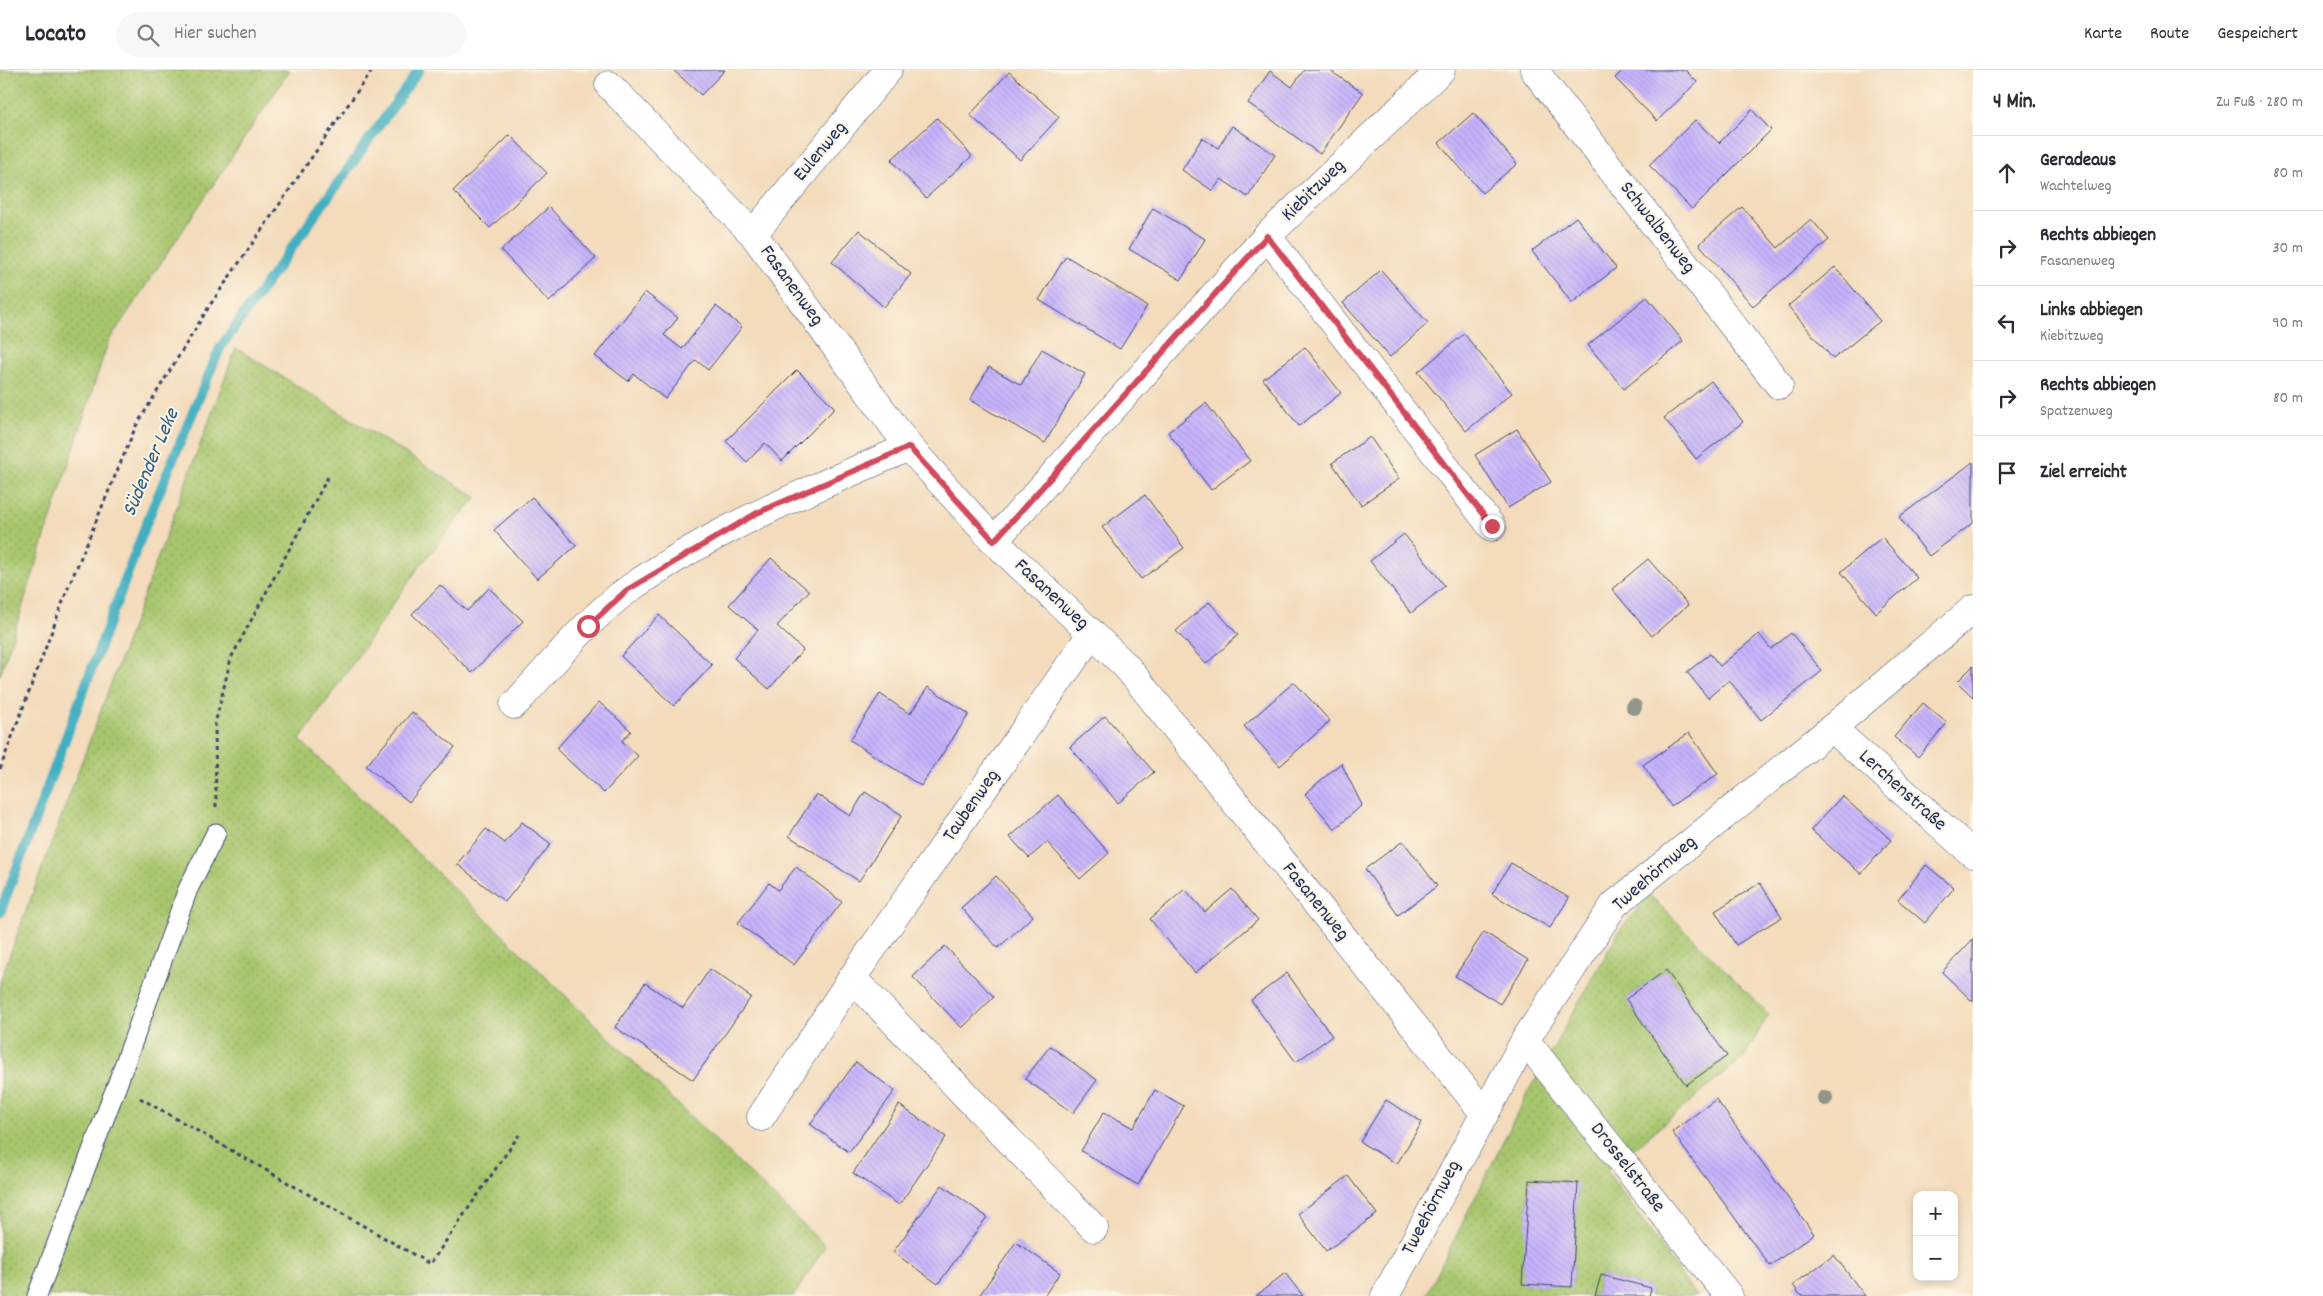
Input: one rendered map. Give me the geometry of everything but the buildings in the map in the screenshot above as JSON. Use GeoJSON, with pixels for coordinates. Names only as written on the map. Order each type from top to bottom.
{"type":"FeatureCollection","features":[{"type":"Feature","properties":{"kind":"street","name":"Eulenweg"},"geometry":{"type":"LineString","coordinates":[[753,234],[888,70]]}},
{"type":"Feature","properties":{"kind":"street","name":"Kiebitzweg"},"geometry":{"type":"LineString","coordinates":[[994,541],[1267,236],[1441,70]]}},
{"type":"Feature","properties":{"kind":"street","name":"Schwalbenweg"},"geometry":{"type":"LineString","coordinates":[[1534,70],[1779,385]]}},
{"type":"Feature","properties":{"kind":"street","name":"Fasanenweg"},"geometry":{"type":"LineString","coordinates":[[610,85],[753,234],[909,447],[994,541],[1126,666],[1484,1113]]}},
{"type":"Feature","properties":{"kind":"street"},"geometry":{"type":"LineString","coordinates":[[1267,236],[1492,526]]}},
{"type":"Feature","properties":{"kind":"street"},"geometry":{"type":"LineString","coordinates":[[514,705],[588,626],[627,590],[757,513],[909,447]]}},
{"type":"Feature","properties":{"kind":"street","name":"Tweehörnweg"},"geometry":{"type":"LineString","coordinates":[[1385,1296],[1525,1040],[1614,904],[1832,728],[1973,609]]}},
{"type":"Feature","properties":{"kind":"street","name":"Taubenweg"},"geometry":{"type":"LineString","coordinates":[[761,1118],[852,978],[1092,634]]}},
{"type":"Feature","properties":{"kind":"street","name":"Lerchenstraße"},"geometry":{"type":"LineString","coordinates":[[1832,728],[1973,854]]}},
{"type":"Feature","properties":{"kind":"street"},"geometry":{"type":"LineString","coordinates":[[852,978],[1094,1228]]}},
{"type":"Feature","properties":{"kind":"street","name":"Drosselstraße"},"geometry":{"type":"LineString","coordinates":[[1525,1040],[1729,1296]]}},
{"type":"Feature","properties":{"kind":"lane"},"geometry":{"type":"LineString","coordinates":[[37,1296],[117,1085],[188,889],[216,834]]}},
{"type":"Feature","properties":{"kind":"path"},"geometry":{"type":"LineString","coordinates":[[0,769],[68,588],[136,426],[210,305],[372,70]]}},
{"type":"Feature","properties":{"kind":"path"},"geometry":{"type":"LineString","coordinates":[[216,834],[215,724],[232,658],[328,477]]}},
{"type":"Feature","properties":{"kind":"path"},"geometry":{"type":"LineString","coordinates":[[117,1085],[430,1264],[519,1135]]}},
{"type":"Feature","properties":{"kind":"green space"},"geometry":{"type":"Polygon","coordinates":[[[0,70],[290,70],[108,342],[0,676],[0,70]]]}},
{"type":"Feature","properties":{"kind":"green space"},"geometry":{"type":"Polygon","coordinates":[[[236,348],[476,497],[419,567],[300,740],[825,1246],[794,1296],[0,1296],[0,981],[236,348]]]}},
{"type":"Feature","properties":{"kind":"green space"},"geometry":{"type":"Polygon","coordinates":[[[1650,895],[1769,1014],[1744,1057],[1607,1171],[1696,1296],[1649,1296],[1650,1288],[1601,1275],[1595,1296],[1426,1296],[1528,1092],[1620,930],[1650,895]],[[1666,970],[1626,999],[1686,1084],[1727,1056],[1666,970]],[[1529,1180],[1523,1284],[1572,1286],[1578,1183],[1529,1180]]]}},
{"type":"Feature","properties":{"kind":"waterway","name":"Südender Leke"},"geometry":{"type":"LineString","coordinates":[[0,913],[148,519],[220,348],[419,70]]}},
{"type":"Feature","properties":{"kind":"route"},"geometry":{"type":"LineString","coordinates":[[588,626],[627,590],[757,513],[909,447],[994,541],[1267,236],[1492,526]]}}]}
